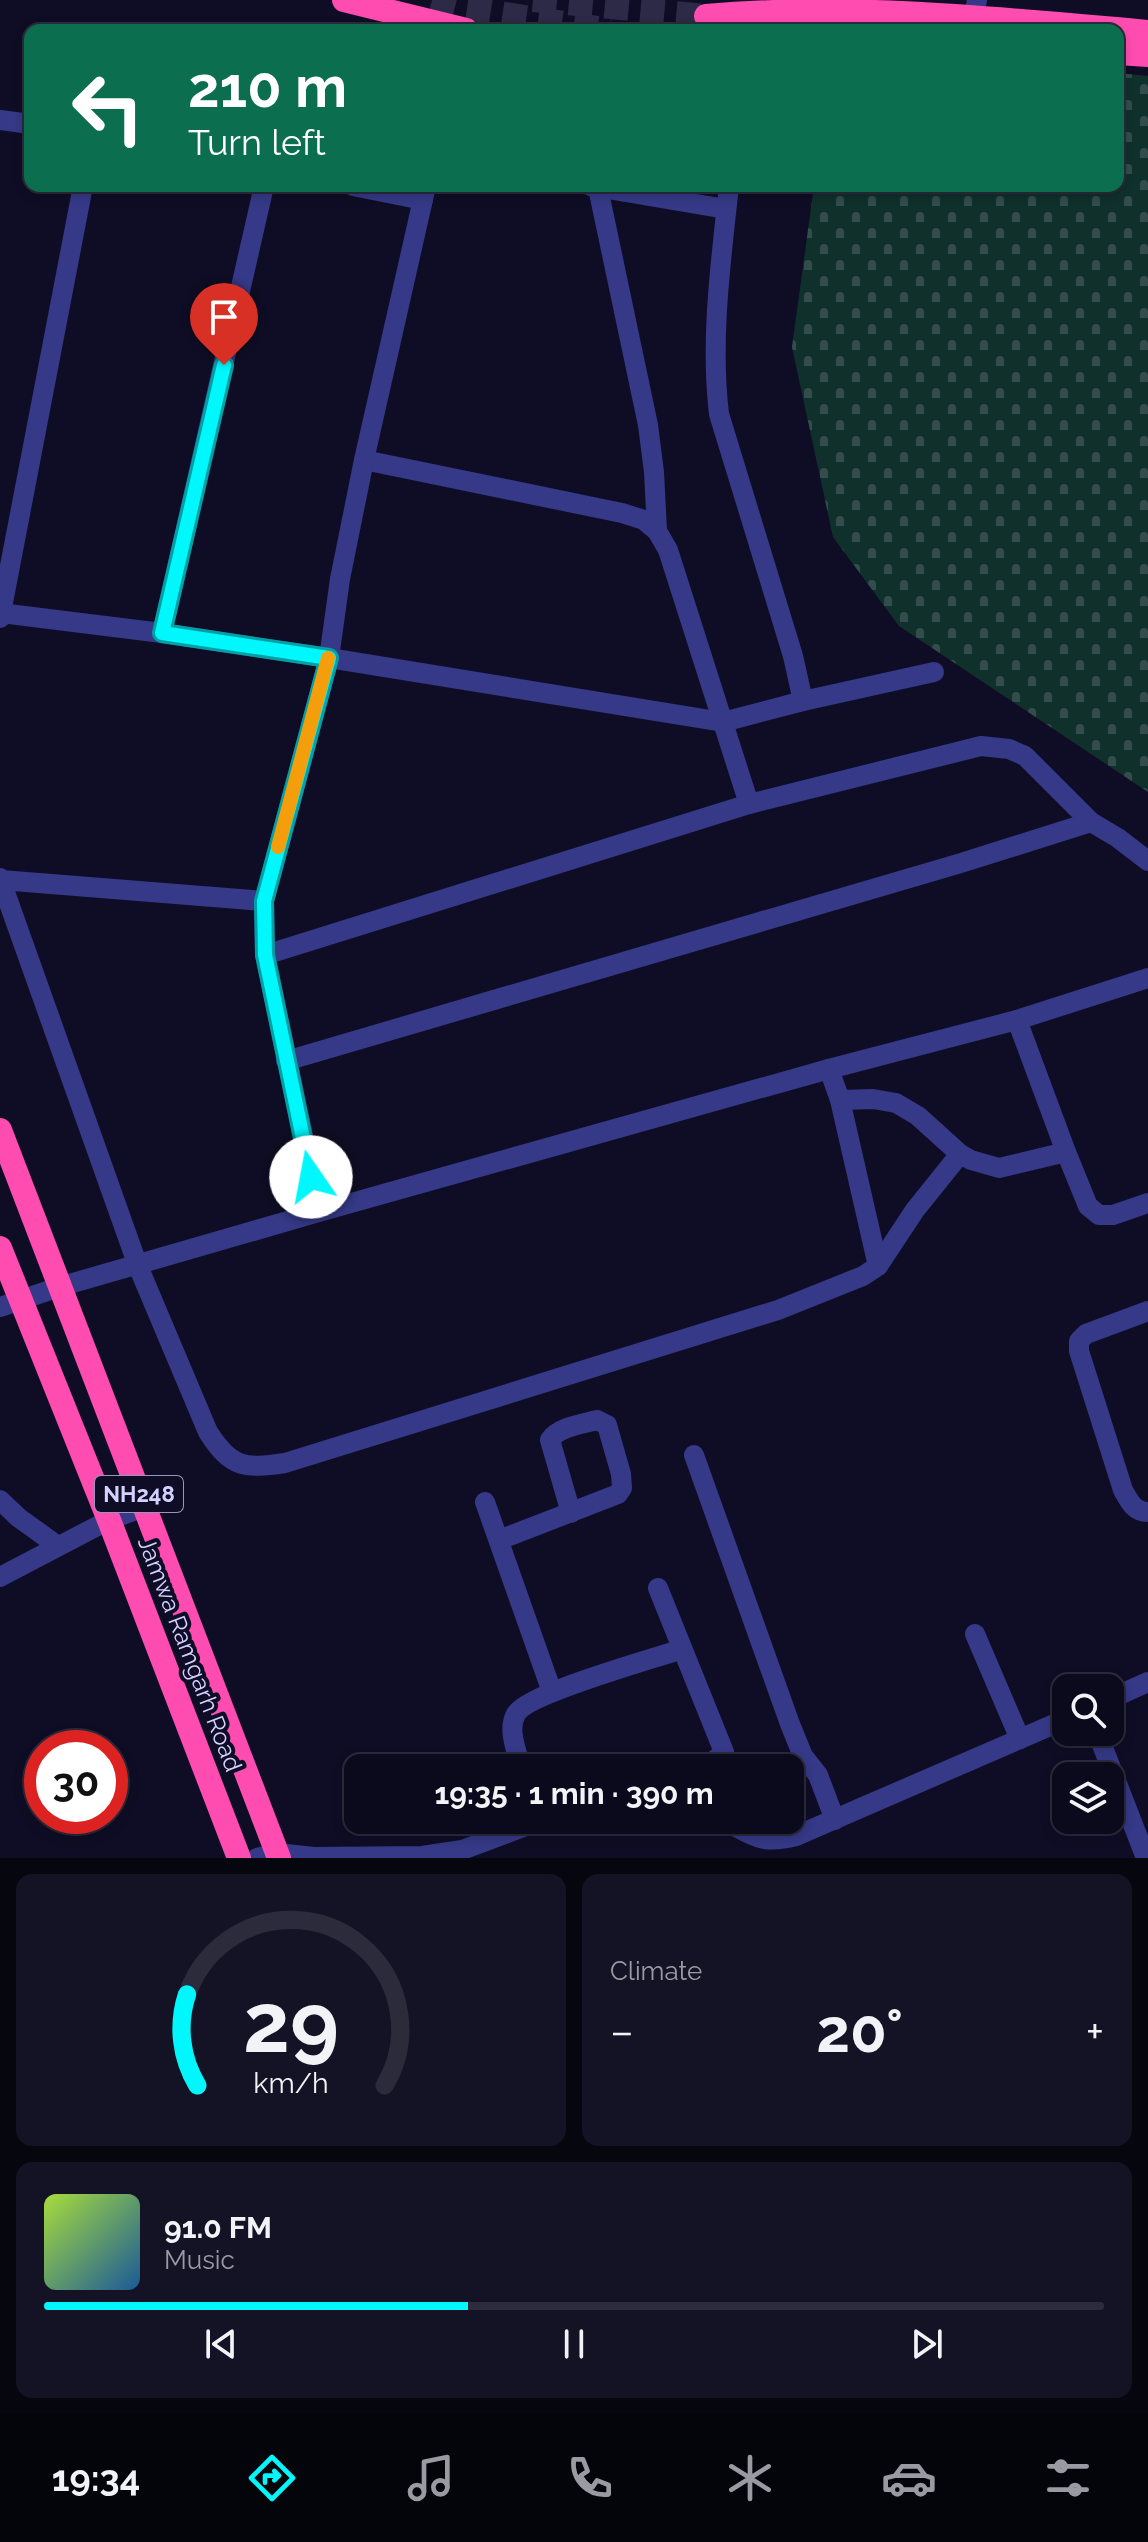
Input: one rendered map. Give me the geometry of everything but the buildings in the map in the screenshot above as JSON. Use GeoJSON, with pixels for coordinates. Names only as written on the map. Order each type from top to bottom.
{"type":"FeatureCollection","features":[{"type":"Feature","properties":{"kind":"highway"},"geometry":{"type":"LineString","coordinates":[[344,0],[441,24]]}},
{"type":"Feature","properties":{"kind":"highway"},"geometry":{"type":"LineString","coordinates":[[710,8],[732,2],[750,12],[783,6],[986,16],[1067,24]]}},
{"type":"Feature","properties":{"kind":"highway"},"geometry":{"type":"LineString","coordinates":[[1124,30],[1148,32]]}},
{"type":"Feature","properties":{"kind":"highway"},"geometry":{"type":"LineString","coordinates":[[1124,53],[1148,55]]}},
{"type":"Feature","properties":{"kind":"highway","name":"NH248"},"geometry":{"type":"LineString","coordinates":[[0,1130],[144,1507],[271,1856]]}},
{"type":"Feature","properties":{"kind":"highway","name":"Jamwa Ramgarh Road"},"geometry":{"type":"LineString","coordinates":[[0,1248],[10,1304],[109,1520],[239,1858]]}},
{"type":"Feature","properties":{"kind":"street"},"geometry":{"type":"LineString","coordinates":[[0,120],[24,123]]}},
{"type":"Feature","properties":{"kind":"street"},"geometry":{"type":"LineString","coordinates":[[82,192],[0,615],[162,633],[723,722],[934,672]]}},
{"type":"Feature","properties":{"kind":"street"},"geometry":{"type":"LineString","coordinates":[[162,633],[263,192]]}},
{"type":"Feature","properties":{"kind":"street"},"geometry":{"type":"LineString","coordinates":[[595,192],[648,425],[657,531],[678,577],[749,804]]}},
{"type":"Feature","properties":{"kind":"street"},"geometry":{"type":"LineString","coordinates":[[624,192],[726,209]]}},
{"type":"Feature","properties":{"kind":"street"},"geometry":{"type":"LineString","coordinates":[[728,192],[715,348],[719,414],[793,656],[803,701]]}},
{"type":"Feature","properties":{"kind":"street"},"geometry":{"type":"LineString","coordinates":[[319,1212],[265,955],[264,901],[329,658],[340,579],[364,460],[425,193]]}},
{"type":"Feature","properties":{"kind":"street"},"geometry":{"type":"LineString","coordinates":[[364,460],[622,513],[644,520],[657,531]]}},
{"type":"Feature","properties":{"kind":"street"},"geometry":{"type":"LineString","coordinates":[[265,955],[749,804],[981,746],[1009,749],[1025,756],[1091,822],[1148,861]]}},
{"type":"Feature","properties":{"kind":"street"},"geometry":{"type":"LineString","coordinates":[[286,1061],[1091,822]]}},
{"type":"Feature","properties":{"kind":"street"},"geometry":{"type":"LineString","coordinates":[[264,901],[0,879],[138,1266],[208,1432],[221,1452],[236,1463],[261,1467],[285,1463],[778,1310],[863,1276],[878,1266],[915,1210],[960,1154]]}},
{"type":"Feature","properties":{"kind":"street"},"geometry":{"type":"LineString","coordinates":[[10,1304],[319,1212],[829,1069],[1017,1020],[1148,978]]}},
{"type":"Feature","properties":{"kind":"street"},"geometry":{"type":"LineString","coordinates":[[1017,1020],[1088,1206],[1099,1215],[1113,1215],[1148,1203]]}},
{"type":"Feature","properties":{"kind":"street"},"geometry":{"type":"LineString","coordinates":[[829,1069],[840,1100],[878,1266]]}},
{"type":"Feature","properties":{"kind":"street"},"geometry":{"type":"LineString","coordinates":[[840,1100],[873,1099],[896,1103],[918,1116],[960,1154],[999,1168],[1066,1152]]}},
{"type":"Feature","properties":{"kind":"street"},"geometry":{"type":"LineString","coordinates":[[1148,1311],[1086,1334],[1079,1341],[1079,1351],[1123,1490],[1130,1504],[1141,1512],[1148,1512]]}},
{"type":"Feature","properties":{"kind":"street"},"geometry":{"type":"LineString","coordinates":[[499,1540],[571,1513],[611,1498],[622,1488],[607,1425],[602,1421],[558,1431],[550,1440],[571,1513]]}},
{"type":"Feature","properties":{"kind":"street"},"geometry":{"type":"LineString","coordinates":[[694,1455],[790,1724],[803,1756],[818,1775],[835,1820]]}},
{"type":"Feature","properties":{"kind":"street"},"geometry":{"type":"LineString","coordinates":[[0,1500],[58,1546]]}},
{"type":"Feature","properties":{"kind":"street"},"geometry":{"type":"LineString","coordinates":[[485,1502],[552,1692]]}},
{"type":"Feature","properties":{"kind":"street"},"geometry":{"type":"LineString","coordinates":[[0,1577],[109,1520],[144,1507]]}},
{"type":"Feature","properties":{"kind":"street"},"geometry":{"type":"LineString","coordinates":[[658,1588],[724,1752],[722,1754]]}},
{"type":"Feature","properties":{"kind":"street"},"geometry":{"type":"LineString","coordinates":[[975,1634],[1020,1739]]}},
{"type":"Feature","properties":{"kind":"street"},"geometry":{"type":"LineString","coordinates":[[518,1754],[512,1727],[517,1712],[527,1703],[682,1649]]}},
{"type":"Feature","properties":{"kind":"street"},"geometry":{"type":"LineString","coordinates":[[1124,1693],[1148,1682]]}},
{"type":"Feature","properties":{"kind":"street"},"geometry":{"type":"LineString","coordinates":[[804,1833],[1052,1725]]}},
{"type":"Feature","properties":{"kind":"street"},"geometry":{"type":"LineString","coordinates":[[1102,1746],[1146,1858]]}},
{"type":"Feature","properties":{"kind":"street"},"geometry":{"type":"LineString","coordinates":[[271,1856],[422,1856],[462,1850],[504,1834]]}},
{"type":"Feature","properties":{"kind":"street"},"geometry":{"type":"LineString","coordinates":[[750,1834],[761,1840],[777,1841],[801,1834]]}},
{"type":"Feature","properties":{"kind":"green space"},"geometry":{"type":"Polygon","coordinates":[[[1124,74],[1148,76],[1148,792],[899,626],[833,537],[792,347],[813,192],[1124,192],[1124,74]]]}},
{"type":"Feature","properties":{"kind":"tunnel"},"geometry":{"type":"LineString","coordinates":[[432,0],[571,24]]}},
{"type":"Feature","properties":{"kind":"tunnel"},"geometry":{"type":"LineString","coordinates":[[533,0],[706,16]]}},
{"type":"Feature","properties":{"kind":"slow traffic"},"geometry":{"type":"LineString","coordinates":[[278,847],[328,658]]}},
{"type":"Feature","properties":{"kind":"route"},"geometry":{"type":"LineString","coordinates":[[224,365],[162,633],[329,658],[264,901],[265,955],[311,1177]]}}]}
